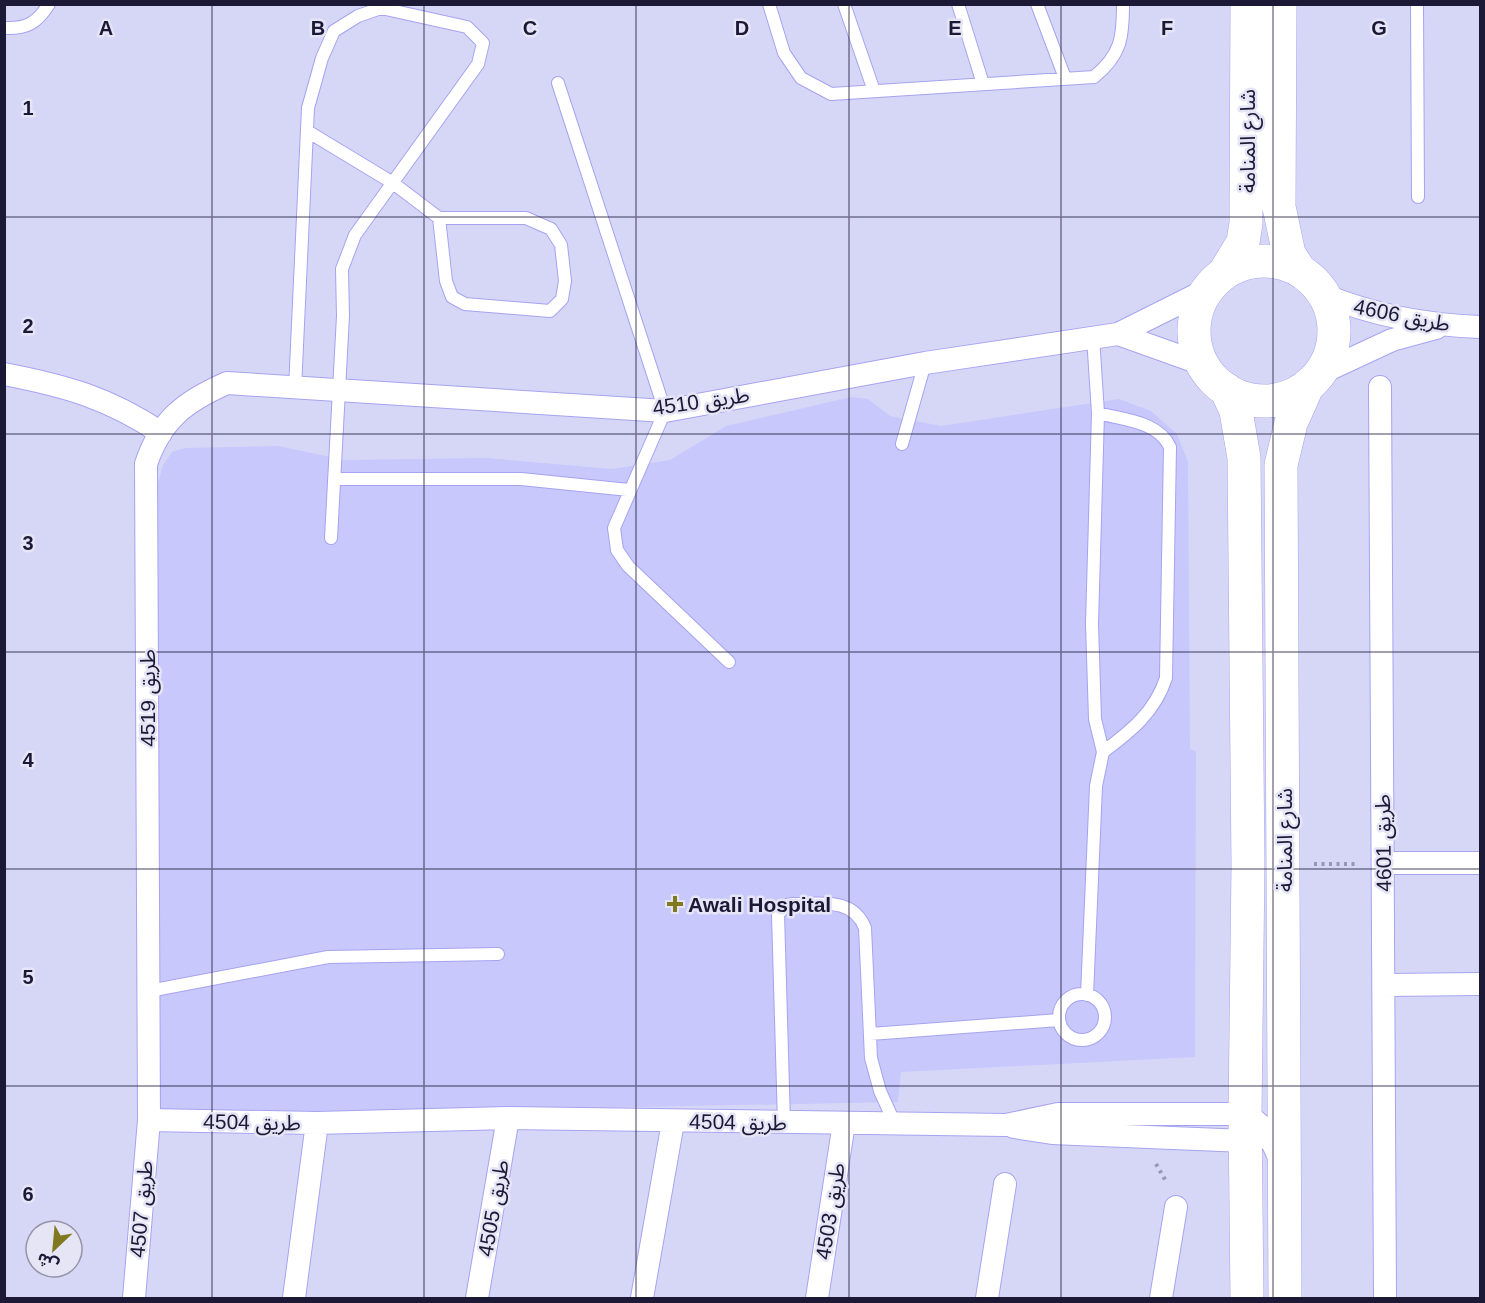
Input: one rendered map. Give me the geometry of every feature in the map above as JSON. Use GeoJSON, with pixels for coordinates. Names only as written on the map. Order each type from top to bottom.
{"type":"FeatureCollection","features":[{"type":"Feature","properties":{"kind":"street","name":"شارع المنامة"},"geometry":{"type":"LineString","coordinates":[[1216,281],[1243,242],[1246,223],[1247,4]]}},
{"type":"Feature","properties":{"kind":"street","name":"شارع المنامة"},"geometry":{"type":"LineString","coordinates":[[1280,4],[1279,207],[1289,254],[1300,271]]}},
{"type":"Feature","properties":{"kind":"street"},"geometry":{"type":"LineString","coordinates":[[1118,334],[1249,262],[1275,262],[1300,271],[1324,295],[1332,314],[1334,335],[1330,355],[1314,380]]}},
{"type":"Feature","properties":{"kind":"street"},"geometry":{"type":"LineString","coordinates":[[1216,281],[1196,314],[1194,339],[1202,364],[1226,389],[1245,399],[1267,401],[1288,397],[1314,380],[1392,340],[1443,326]]}},
{"type":"Feature","properties":{"kind":"street","name":"طريق 4606"},"geometry":{"type":"LineString","coordinates":[[1324,295],[1384,316],[1443,326],[1480,327]]}},
{"type":"Feature","properties":{"kind":"street","name":"طريق 4510"},"geometry":{"type":"LineString","coordinates":[[295,389],[665,411],[925,363],[1118,334],[1202,364]]}},
{"type":"Feature","properties":{"kind":"street"},"geometry":{"type":"LineString","coordinates":[[4,374],[67,387],[128,411],[161,433]]}},
{"type":"Feature","properties":{"kind":"street","name":"شارع المنامة"},"geometry":{"type":"LineString","coordinates":[[1247,1299],[1261,1126],[1281,465],[1292,423],[1314,380]]}},
{"type":"Feature","properties":{"kind":"street","name":"طريق 4519"},"geometry":{"type":"LineString","coordinates":[[149,1120],[146,464],[151,448],[171,417],[198,396],[227,383],[295,389]]}},
{"type":"Feature","properties":{"kind":"street","name":"طريق 4601"},"geometry":{"type":"LineString","coordinates":[[1380,387],[1385,1299]]}},
{"type":"Feature","properties":{"kind":"street","name":"شارع المنامة"},"geometry":{"type":"LineString","coordinates":[[1226,389],[1236,411],[1245,458],[1248,853],[1261,1126],[1284,1180],[1285,1299]]}},
{"type":"Feature","properties":{"kind":"street"},"geometry":{"type":"LineString","coordinates":[[1383,864],[1480,863]]}},
{"type":"Feature","properties":{"kind":"street"},"geometry":{"type":"LineString","coordinates":[[1385,985],[1480,984]]}},
{"type":"Feature","properties":{"kind":"street","name":"طريق 4504"},"geometry":{"type":"LineString","coordinates":[[149,1120],[317,1123],[508,1118],[1006,1125],[1058,1114],[1261,1126]]}},
{"type":"Feature","properties":{"kind":"street","name":"طريق 4505"},"geometry":{"type":"LineString","coordinates":[[477,1299],[508,1118]]}},
{"type":"Feature","properties":{"kind":"street","name":"طريق 4507"},"geometry":{"type":"LineString","coordinates":[[134,1299],[149,1120]]}},
{"type":"Feature","properties":{"kind":"street"},"geometry":{"type":"LineString","coordinates":[[642,1299],[673,1122]]}},
{"type":"Feature","properties":{"kind":"street"},"geometry":{"type":"LineString","coordinates":[[294,1299],[317,1123]]}},
{"type":"Feature","properties":{"kind":"street","name":"طريق 4503"},"geometry":{"type":"LineString","coordinates":[[817,1299],[844,1123]]}},
{"type":"Feature","properties":{"kind":"street"},"geometry":{"type":"LineString","coordinates":[[1006,1125],[1053,1133],[1132,1136],[1261,1126]]}},
{"type":"Feature","properties":{"kind":"street"},"geometry":{"type":"LineString","coordinates":[[987,1299],[1005,1184]]}},
{"type":"Feature","properties":{"kind":"street"},"geometry":{"type":"LineString","coordinates":[[1161,1299],[1176,1207]]}},
{"type":"Feature","properties":{"kind":"lane"},"geometry":{"type":"LineString","coordinates":[[4,28],[22,29],[39,20],[49,4]]}},
{"type":"Feature","properties":{"kind":"lane"},"geometry":{"type":"LineString","coordinates":[[769,4],[784,53],[801,78],[831,94],[1094,76],[1111,63],[1123,36],[1123,5]]}},
{"type":"Feature","properties":{"kind":"lane"},"geometry":{"type":"LineString","coordinates":[[844,4],[874,91]]}},
{"type":"Feature","properties":{"kind":"lane"},"geometry":{"type":"LineString","coordinates":[[958,4],[983,84]]}},
{"type":"Feature","properties":{"kind":"lane"},"geometry":{"type":"LineString","coordinates":[[1037,4],[1065,78]]}},
{"type":"Feature","properties":{"kind":"lane"},"geometry":{"type":"LineString","coordinates":[[1417,4],[1418,197]]}},
{"type":"Feature","properties":{"kind":"lane"},"geometry":{"type":"LineString","coordinates":[[295,389],[308,108],[322,58],[334,31],[358,16],[381,8],[467,27],[483,43],[478,64],[355,235],[342,269],[343,316],[331,538]]}},
{"type":"Feature","properties":{"kind":"lane"},"geometry":{"type":"LineString","coordinates":[[558,83],[665,411],[614,528],[617,550],[628,566],[729,662]]}},
{"type":"Feature","properties":{"kind":"lane"},"geometry":{"type":"LineString","coordinates":[[307,131],[393,183],[439,218],[526,218],[551,229],[561,245],[565,281],[562,299],[550,311],[465,304],[452,297],[446,281],[439,218]]}},
{"type":"Feature","properties":{"kind":"lane"},"geometry":{"type":"LineString","coordinates":[[1087,994],[1096,786],[1103,752],[1095,719],[1092,624],[1098,413],[1094,337]]}},
{"type":"Feature","properties":{"kind":"lane"},"geometry":{"type":"LineString","coordinates":[[902,444],[925,363]]}},
{"type":"Feature","properties":{"kind":"lane"},"geometry":{"type":"LineString","coordinates":[[1098,413],[1156,429],[1165,437],[1170,447],[1166,678],[1159,699],[1136,727],[1103,752]]}},
{"type":"Feature","properties":{"kind":"lane"},"geometry":{"type":"LineString","coordinates":[[334,479],[521,479],[629,490]]}},
{"type":"Feature","properties":{"kind":"lane"},"geometry":{"type":"LineString","coordinates":[[784,1123],[778,914],[787,905],[839,904],[856,912],[865,928],[874,1075],[895,1124]]}},
{"type":"Feature","properties":{"kind":"lane"},"geometry":{"type":"LineString","coordinates":[[148,991],[328,957],[498,954]]}},
{"type":"Feature","properties":{"kind":"lane"},"geometry":{"type":"LineString","coordinates":[[1078,994],[1087,994],[1102,1005],[1104,1022],[1100,1030],[1085,1039],[1076,1039],[1062,1028],[1059,1020],[1063,1003],[1078,994]]}},
{"type":"Feature","properties":{"kind":"lane"},"geometry":{"type":"LineString","coordinates":[[870,1034],[1059,1020]]}},
{"type":"Feature","properties":{"kind":"path"},"geometry":{"type":"LineString","coordinates":[[1132,1136],[1155,1162],[1176,1207]]}},
{"type":"Feature","properties":{"kind":"shaded area","name":"Awali Hospital"},"geometry":{"type":"Polygon","coordinates":[[[851,397],[868,399],[890,416],[941,426],[1119,399],[1151,411],[1177,434],[1188,462],[1190,749],[1196,751],[1195,1057],[901,1072],[898,1102],[176,1116],[157,1107],[151,533],[158,483],[163,465],[172,452],[185,448],[278,446],[345,460],[486,458],[612,469],[670,460],[726,426],[851,397]]]}},
{"type":"Feature","properties":{"kind":"place","name":"Awali Hospital"},"geometry":{"type":"Point","coordinates":[675,904]}}]}
